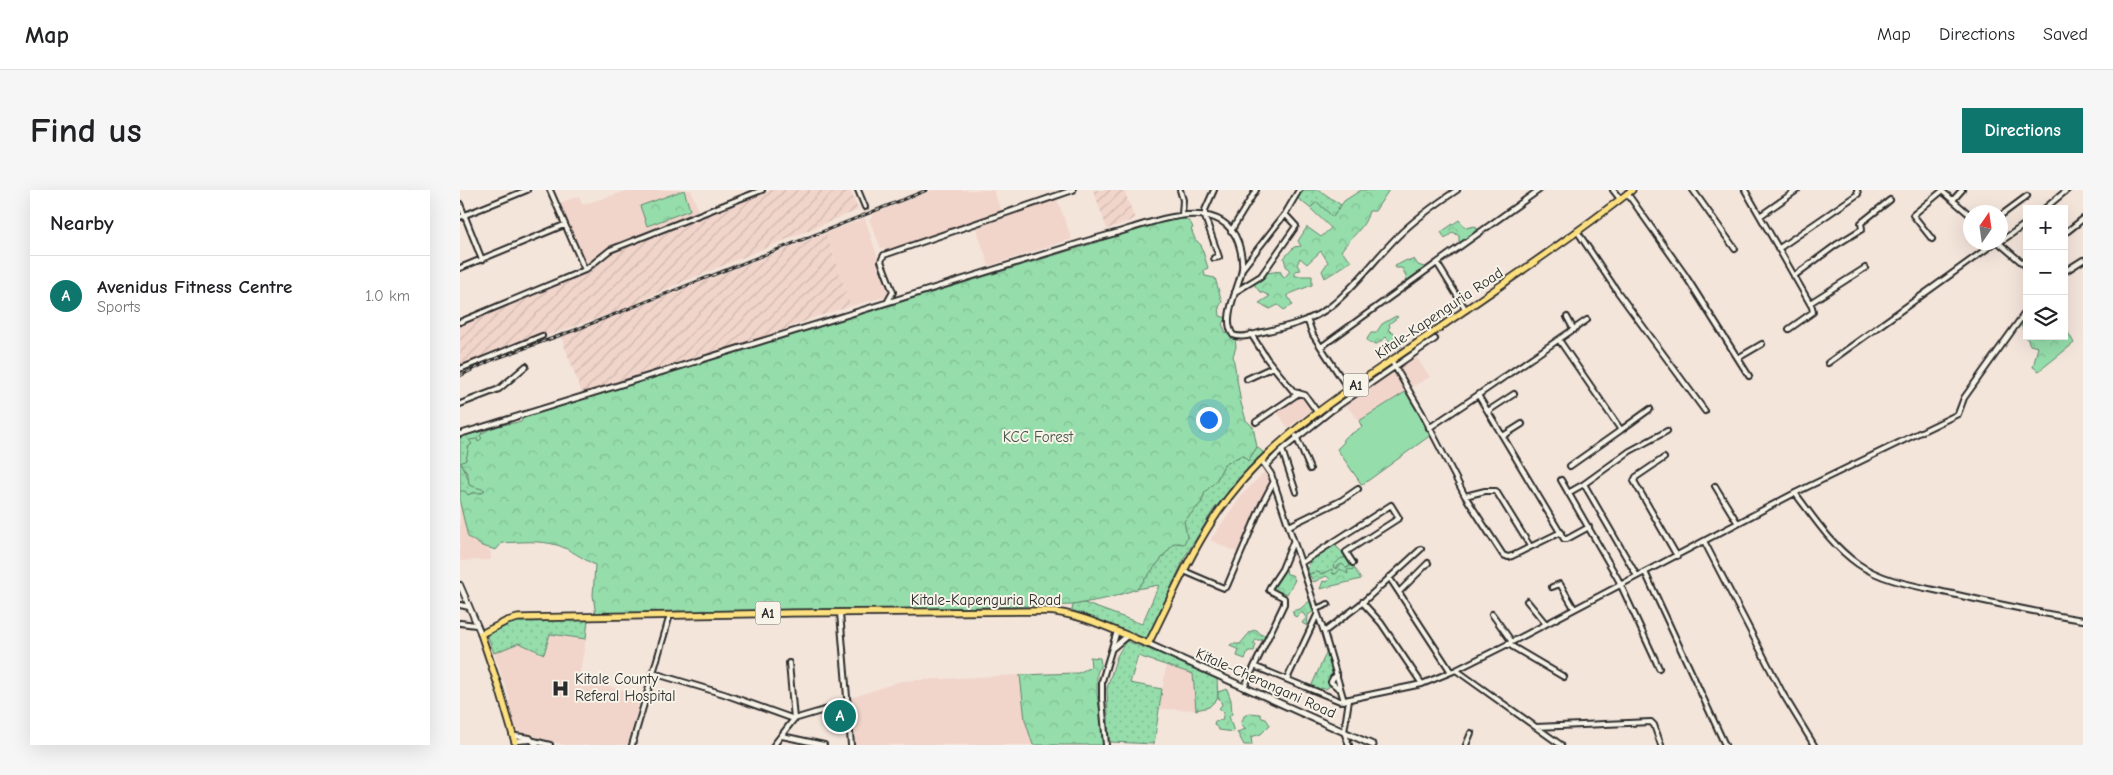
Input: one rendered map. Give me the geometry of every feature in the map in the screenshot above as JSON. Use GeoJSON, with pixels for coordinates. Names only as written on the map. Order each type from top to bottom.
{"type":"FeatureCollection","features":[{"type":"Feature","properties":{"kind":"highway","name":"Kitale-Kapenguria Road"},"geometry":{"type":"LineString","coordinates":[[481,634],[507,621],[518,618],[1062,612],[1084,617],[1148,644],[1182,571],[1200,539],[1242,482],[1318,413],[1630,192]]}},
{"type":"Feature","properties":{"kind":"highway"},"geometry":{"type":"LineString","coordinates":[[481,634],[510,724],[513,741]]}},
{"type":"Feature","properties":{"kind":"main road","name":"Kitale-Cherangani Road"},"geometry":{"type":"LineString","coordinates":[[1148,644],[1374,745]]}},
{"type":"Feature","properties":{"kind":"street"},"geometry":{"type":"LineString","coordinates":[[462,216],[527,190]]}},
{"type":"Feature","properties":{"kind":"street"},"geometry":{"type":"LineString","coordinates":[[550,190],[585,270]]}},
{"type":"Feature","properties":{"kind":"street"},"geometry":{"type":"LineString","coordinates":[[460,322],[585,270],[610,250],[762,190]]}},
{"type":"Feature","properties":{"kind":"street"},"geometry":{"type":"LineString","coordinates":[[858,190],[865,207]]}},
{"type":"Feature","properties":{"kind":"street"},"geometry":{"type":"LineString","coordinates":[[888,301],[893,292],[882,261],[884,255],[1073,190]]}},
{"type":"Feature","properties":{"kind":"street"},"geometry":{"type":"LineString","coordinates":[[1180,190],[1183,200],[1182,215]]}},
{"type":"Feature","properties":{"kind":"street"},"geometry":{"type":"LineString","coordinates":[[1214,190],[1205,210],[1219,257],[1214,258]]}},
{"type":"Feature","properties":{"kind":"street"},"geometry":{"type":"LineString","coordinates":[[1231,231],[1256,190]]}},
{"type":"Feature","properties":{"kind":"street"},"geometry":{"type":"LineString","coordinates":[[1299,190],[1285,214],[1242,269],[1228,327],[1237,336],[1283,327],[1307,319],[1330,307],[1375,263],[1398,236],[1421,215],[1457,190]]}},
{"type":"Feature","properties":{"kind":"street"},"geometry":{"type":"LineString","coordinates":[[1321,346],[1539,190]]}},
{"type":"Feature","properties":{"kind":"street"},"geometry":{"type":"LineString","coordinates":[[1613,190],[1620,199]]}},
{"type":"Feature","properties":{"kind":"street"},"geometry":{"type":"LineString","coordinates":[[1693,190],[1735,249]]}},
{"type":"Feature","properties":{"kind":"street"},"geometry":{"type":"LineString","coordinates":[[1745,190],[1810,303],[1812,312],[1789,329]]}},
{"type":"Feature","properties":{"kind":"street"},"geometry":{"type":"LineString","coordinates":[[1760,216],[1797,190]]}},
{"type":"Feature","properties":{"kind":"street"},"geometry":{"type":"LineString","coordinates":[[1778,248],[1858,194],[1856,190]]}},
{"type":"Feature","properties":{"kind":"street"},"geometry":{"type":"LineString","coordinates":[[1932,239],[1913,215],[1941,190],[1963,209]]}},
{"type":"Feature","properties":{"kind":"street"},"geometry":{"type":"LineString","coordinates":[[1953,200],[1962,190]]}},
{"type":"Feature","properties":{"kind":"street"},"geometry":{"type":"LineString","coordinates":[[2049,205],[2067,190]]}},
{"type":"Feature","properties":{"kind":"street"},"geometry":{"type":"LineString","coordinates":[[1630,192],[1749,376]]}},
{"type":"Feature","properties":{"kind":"street"},"geometry":{"type":"LineString","coordinates":[[2008,210],[2027,196]]}},
{"type":"Feature","properties":{"kind":"street"},"geometry":{"type":"LineString","coordinates":[[1794,276],[1836,245],[1862,229],[1861,223],[1890,200]]}},
{"type":"Feature","properties":{"kind":"street"},"geometry":{"type":"LineString","coordinates":[[460,204],[462,216],[482,260]]}},
{"type":"Feature","properties":{"kind":"street"},"geometry":{"type":"LineString","coordinates":[[1235,292],[1261,276],[1296,226],[1285,214]]}},
{"type":"Feature","properties":{"kind":"street"},"geometry":{"type":"LineString","coordinates":[[460,434],[1159,219],[1182,215],[1206,217],[1221,221],[1235,236],[1240,248],[1242,269]]}},
{"type":"Feature","properties":{"kind":"street"},"geometry":{"type":"LineString","coordinates":[[2068,231],[2083,219]]}},
{"type":"Feature","properties":{"kind":"street"},"geometry":{"type":"LineString","coordinates":[[460,268],[564,225]]}},
{"type":"Feature","properties":{"kind":"street"},"geometry":{"type":"LineString","coordinates":[[2008,237],[2023,226]]}},
{"type":"Feature","properties":{"kind":"street"},"geometry":{"type":"LineString","coordinates":[[1577,231],[1617,291],[1705,411]]}},
{"type":"Feature","properties":{"kind":"street"},"geometry":{"type":"LineString","coordinates":[[1828,363],[1989,250]]}},
{"type":"Feature","properties":{"kind":"street"},"geometry":{"type":"LineString","coordinates":[[2007,250],[2023,263]]}},
{"type":"Feature","properties":{"kind":"street"},"geometry":{"type":"LineString","coordinates":[[2068,269],[2083,260]]}},
{"type":"Feature","properties":{"kind":"street"},"geometry":{"type":"LineString","coordinates":[[1437,263],[1466,310]]}},
{"type":"Feature","properties":{"kind":"street"},"geometry":{"type":"LineString","coordinates":[[1810,303],[1865,268]]}},
{"type":"Feature","properties":{"kind":"street"},"geometry":{"type":"LineString","coordinates":[[1256,667],[1331,698],[1347,700],[1422,684],[1456,670],[1676,556],[1737,522],[1958,414],[1964,398],[2023,316]]}},
{"type":"Feature","properties":{"kind":"street"},"geometry":{"type":"LineString","coordinates":[[1567,317],[1574,330]]}},
{"type":"Feature","properties":{"kind":"street"},"geometry":{"type":"LineString","coordinates":[[1307,319],[1308,326],[1350,390]]}},
{"type":"Feature","properties":{"kind":"street"},"geometry":{"type":"LineString","coordinates":[[1430,428],[1588,320]]}},
{"type":"Feature","properties":{"kind":"street"},"geometry":{"type":"LineString","coordinates":[[1251,334],[1273,367],[1294,392],[1307,397],[1318,413]]}},
{"type":"Feature","properties":{"kind":"street"},"geometry":{"type":"LineString","coordinates":[[460,369],[542,336]]}},
{"type":"Feature","properties":{"kind":"street"},"geometry":{"type":"LineString","coordinates":[[1349,745],[1344,732],[1347,700],[1317,615],[1274,481],[1265,463],[1282,450],[1295,434],[1435,339]]}},
{"type":"Feature","properties":{"kind":"street"},"geometry":{"type":"LineString","coordinates":[[1559,340],[1621,430]]}},
{"type":"Feature","properties":{"kind":"street"},"geometry":{"type":"LineString","coordinates":[[1738,358],[1762,344]]}},
{"type":"Feature","properties":{"kind":"street"},"geometry":{"type":"LineString","coordinates":[[1391,360],[1430,428],[1465,496],[1503,555],[1508,557],[1561,532]]}},
{"type":"Feature","properties":{"kind":"street"},"geometry":{"type":"LineString","coordinates":[[460,404],[499,389],[526,366]]}},
{"type":"Feature","properties":{"kind":"street"},"geometry":{"type":"LineString","coordinates":[[1247,379],[1273,367]]}},
{"type":"Feature","properties":{"kind":"street"},"geometry":{"type":"LineString","coordinates":[[1256,422],[1299,393]]}},
{"type":"Feature","properties":{"kind":"street"},"geometry":{"type":"LineString","coordinates":[[1488,411],[1514,394]]}},
{"type":"Feature","properties":{"kind":"street"},"geometry":{"type":"LineString","coordinates":[[1478,395],[1564,539],[1567,540],[1589,527]]}},
{"type":"Feature","properties":{"kind":"street"},"geometry":{"type":"LineString","coordinates":[[1570,466],[1650,410]]}},
{"type":"Feature","properties":{"kind":"street"},"geometry":{"type":"LineString","coordinates":[[1503,436],[1522,424]]}},
{"type":"Feature","properties":{"kind":"street"},"geometry":{"type":"LineString","coordinates":[[1568,493],[1584,484],[1630,451],[1667,431]]}},
{"type":"Feature","properties":{"kind":"street"},"geometry":{"type":"LineString","coordinates":[[1295,434],[1310,469]]}},
{"type":"Feature","properties":{"kind":"street"},"geometry":{"type":"LineString","coordinates":[[1282,450],[1296,492]]}},
{"type":"Feature","properties":{"kind":"street"},"geometry":{"type":"LineString","coordinates":[[1664,458],[1636,477],[1634,481],[1676,556]]}},
{"type":"Feature","properties":{"kind":"street"},"geometry":{"type":"LineString","coordinates":[[1561,480],[1620,585],[1659,668]]}},
{"type":"Feature","properties":{"kind":"street"},"geometry":{"type":"LineString","coordinates":[[1182,571],[1224,588],[1227,586],[1262,504],[1274,481]]}},
{"type":"Feature","properties":{"kind":"street"},"geometry":{"type":"LineString","coordinates":[[1584,484],[1637,576]]}},
{"type":"Feature","properties":{"kind":"street"},"geometry":{"type":"LineString","coordinates":[[1715,486],[1737,522]]}},
{"type":"Feature","properties":{"kind":"street"},"geometry":{"type":"LineString","coordinates":[[1289,526],[1342,500],[1358,489]]}},
{"type":"Feature","properties":{"kind":"street"},"geometry":{"type":"LineString","coordinates":[[1465,496],[1485,491],[1496,491],[1530,546]]}},
{"type":"Feature","properties":{"kind":"street"},"geometry":{"type":"LineString","coordinates":[[1795,493],[1837,546],[1856,563],[1877,574],[1922,587],[1992,603],[2083,620]]}},
{"type":"Feature","properties":{"kind":"street"},"geometry":{"type":"LineString","coordinates":[[1301,563],[1391,506],[1399,518],[1346,552],[1353,563]]}},
{"type":"Feature","properties":{"kind":"street"},"geometry":{"type":"LineString","coordinates":[[1704,541],[1783,694],[1814,745]]}},
{"type":"Feature","properties":{"kind":"street"},"geometry":{"type":"LineString","coordinates":[[1244,688],[1256,667],[1284,601],[1284,597],[1270,590],[1270,587],[1282,569],[1294,542]]}},
{"type":"Feature","properties":{"kind":"street"},"geometry":{"type":"LineString","coordinates":[[1324,632],[1362,602],[1421,549]]}},
{"type":"Feature","properties":{"kind":"street"},"geometry":{"type":"LineString","coordinates":[[1399,592],[1428,563]]}},
{"type":"Feature","properties":{"kind":"street"},"geometry":{"type":"LineString","coordinates":[[1645,572],[1725,745]]}},
{"type":"Feature","properties":{"kind":"street"},"geometry":{"type":"LineString","coordinates":[[1389,577],[1450,672]]}},
{"type":"Feature","properties":{"kind":"street"},"geometry":{"type":"LineString","coordinates":[[1552,587],[1560,584],[1574,608]]}},
{"type":"Feature","properties":{"kind":"street"},"geometry":{"type":"LineString","coordinates":[[460,585],[481,634]]}},
{"type":"Feature","properties":{"kind":"street"},"geometry":{"type":"LineString","coordinates":[[1527,601],[1546,624]]}},
{"type":"Feature","properties":{"kind":"street"},"geometry":{"type":"LineString","coordinates":[[1362,602],[1381,622],[1422,684]]}},
{"type":"Feature","properties":{"kind":"street"},"geometry":{"type":"LineString","coordinates":[[1316,609],[1328,604]]}},
{"type":"Feature","properties":{"kind":"street"},"geometry":{"type":"LineString","coordinates":[[460,605],[469,607]]}},
{"type":"Feature","properties":{"kind":"street"},"geometry":{"type":"LineString","coordinates":[[840,613],[851,745]]}},
{"type":"Feature","properties":{"kind":"street"},"geometry":{"type":"LineString","coordinates":[[1492,614],[1510,643],[1564,677]]}},
{"type":"Feature","properties":{"kind":"street"},"geometry":{"type":"LineString","coordinates":[[632,745],[670,615]]}},
{"type":"Feature","properties":{"kind":"street"},"geometry":{"type":"LineString","coordinates":[[1287,680],[1317,615]]}},
{"type":"Feature","properties":{"kind":"street"},"geometry":{"type":"LineString","coordinates":[[460,623],[476,625]]}},
{"type":"Feature","properties":{"kind":"street"},"geometry":{"type":"LineString","coordinates":[[1106,745],[1102,681],[1117,631]]}},
{"type":"Feature","properties":{"kind":"street"},"geometry":{"type":"LineString","coordinates":[[1112,650],[1127,636]]}},
{"type":"Feature","properties":{"kind":"street"},"geometry":{"type":"LineString","coordinates":[[774,745],[794,719],[789,663]]}},
{"type":"Feature","properties":{"kind":"street"},"geometry":{"type":"LineString","coordinates":[[1456,670],[1561,745]]}},
{"type":"Feature","properties":{"kind":"street"},"geometry":{"type":"LineString","coordinates":[[653,673],[794,719],[848,703]]}},
{"type":"Feature","properties":{"kind":"street"},"geometry":{"type":"LineString","coordinates":[[1337,675],[1332,678],[1331,682],[1338,688]]}},
{"type":"Feature","properties":{"kind":"street"},"geometry":{"type":"LineString","coordinates":[[1536,727],[1651,722],[1654,725],[1661,745]]}},
{"type":"Feature","properties":{"kind":"street"},"geometry":{"type":"LineString","coordinates":[[1466,745],[1471,732]]}},
{"type":"Feature","properties":{"kind":"street"},"geometry":{"type":"LineString","coordinates":[[782,736],[824,745]]}},
{"type":"Feature","properties":{"kind":"street"},"geometry":{"type":"LineString","coordinates":[[513,741],[550,745]]}},
{"type":"Feature","properties":{"kind":"shaded area"},"geometry":{"type":"Polygon","coordinates":[[[630,190],[691,190],[699,212],[609,247],[584,265],[559,203],[579,196],[582,204],[584,204],[630,190]]]}},
{"type":"Feature","properties":{"kind":"shaded area"},"geometry":{"type":"Polygon","coordinates":[[[771,190],[850,190],[858,210],[659,292],[631,306],[460,367],[460,324],[588,271],[612,252],[771,190]]]}},
{"type":"Feature","properties":{"kind":"shaded area"},"geometry":{"type":"Polygon","coordinates":[[[933,190],[993,190],[1002,212],[888,252],[881,248],[869,220],[875,213],[933,190]]]}},
{"type":"Feature","properties":{"kind":"shaded area"},"geometry":{"type":"Polygon","coordinates":[[[1093,190],[1124,190],[1135,219],[1107,229],[1093,190]]]}},
{"type":"Feature","properties":{"kind":"shaded area"},"geometry":{"type":"Polygon","coordinates":[[[1057,199],[1072,239],[989,266],[976,228],[1057,199]]]}},
{"type":"Feature","properties":{"kind":"shaded area"},"geometry":{"type":"Polygon","coordinates":[[[865,218],[889,293],[888,296],[851,306],[826,233],[865,218]]]}},
{"type":"Feature","properties":{"kind":"shaded area"},"geometry":{"type":"Polygon","coordinates":[[[826,233],[851,306],[813,318],[754,342],[582,394],[561,337],[826,233]]]}},
{"type":"Feature","properties":{"kind":"shaded area"},"geometry":{"type":"Polygon","coordinates":[[[1415,355],[1430,377],[1410,388],[1396,367],[1415,355]]]}},
{"type":"Feature","properties":{"kind":"shaded area"},"geometry":{"type":"Polygon","coordinates":[[[1392,370],[1407,391],[1359,421],[1345,404],[1392,370]]]}},
{"type":"Feature","properties":{"kind":"shaded area"},"geometry":{"type":"Polygon","coordinates":[[[1299,395],[1305,397],[1313,409],[1288,428],[1277,412],[1299,395]]]}},
{"type":"Feature","properties":{"kind":"shaded area"},"geometry":{"type":"Polygon","coordinates":[[[1266,470],[1272,480],[1240,554],[1210,540],[1242,495],[1266,470]]]}},
{"type":"Feature","properties":{"kind":"shaded area"},"geometry":{"type":"Polygon","coordinates":[[[460,503],[468,537],[486,547],[491,553],[491,560],[460,561],[460,503]]]}},
{"type":"Feature","properties":{"kind":"shaded area","name":"Kitale County Referal Hospital"},"geometry":{"type":"Polygon","coordinates":[[[550,634],[586,639],[579,678],[641,695],[628,745],[564,745],[520,732],[515,728],[507,703],[510,700],[494,653],[519,643],[541,654],[550,634]]]}},
{"type":"Feature","properties":{"kind":"shaded area"},"geometry":{"type":"Polygon","coordinates":[[[1166,666],[1193,674],[1196,710],[1160,709],[1166,666]]]}},
{"type":"Feature","properties":{"kind":"shaded area"},"geometry":{"type":"Polygon","coordinates":[[[1073,672],[1084,745],[852,745],[851,698],[901,681],[1073,672]]]}},
{"type":"Feature","properties":{"kind":"green space"},"geometry":{"type":"Polygon","coordinates":[[[684,190],[690,210],[647,226],[640,206],[684,190]]]}},
{"type":"Feature","properties":{"kind":"green space"},"geometry":{"type":"Polygon","coordinates":[[[1301,190],[1319,190],[1341,205],[1333,217],[1317,202],[1310,208],[1296,197],[1301,190]]]}},
{"type":"Feature","properties":{"kind":"green space"},"geometry":{"type":"Polygon","coordinates":[[[1361,190],[1389,190],[1375,211],[1369,211],[1361,228],[1341,251],[1352,261],[1325,278],[1322,271],[1328,262],[1321,251],[1307,264],[1300,258],[1297,265],[1301,270],[1295,271],[1295,276],[1312,276],[1312,285],[1287,295],[1293,305],[1284,310],[1278,305],[1270,309],[1259,303],[1270,296],[1259,291],[1253,283],[1267,273],[1280,271],[1284,278],[1290,271],[1286,266],[1284,258],[1294,247],[1301,246],[1298,241],[1307,227],[1321,237],[1331,228],[1310,208],[1317,202],[1333,217],[1344,201],[1361,190]]]}},
{"type":"Feature","properties":{"kind":"green space","name":"KCC Forest"},"geometry":{"type":"Polygon","coordinates":[[[1176,218],[1184,219],[1191,223],[1193,228],[1191,229],[1195,239],[1201,245],[1208,268],[1204,270],[1205,276],[1215,278],[1222,302],[1219,307],[1220,316],[1227,318],[1222,324],[1226,333],[1235,338],[1236,347],[1233,356],[1241,403],[1246,420],[1253,427],[1257,447],[1248,461],[1242,455],[1224,465],[1216,481],[1205,492],[1201,503],[1184,521],[1187,537],[1184,544],[1174,543],[1137,589],[1109,598],[1073,605],[596,616],[593,595],[595,565],[567,549],[550,543],[502,543],[496,550],[482,546],[468,537],[460,503],[460,491],[465,491],[468,495],[482,493],[485,490],[469,485],[468,475],[461,463],[466,460],[469,446],[472,444],[469,440],[477,439],[478,442],[482,438],[480,436],[487,430],[505,424],[521,422],[523,418],[1176,218]]]}},
{"type":"Feature","properties":{"kind":"green space"},"geometry":{"type":"Polygon","coordinates":[[[1459,220],[1466,228],[1475,226],[1479,231],[1459,245],[1459,236],[1453,232],[1445,239],[1441,232],[1459,220]]]}},
{"type":"Feature","properties":{"kind":"green space"},"geometry":{"type":"Polygon","coordinates":[[[1414,259],[1418,265],[1427,268],[1407,282],[1402,268],[1396,268],[1395,266],[1414,259]]]}},
{"type":"Feature","properties":{"kind":"green space"},"geometry":{"type":"Polygon","coordinates":[[[1396,316],[1398,317],[1389,324],[1390,327],[1388,329],[1394,333],[1396,341],[1401,340],[1402,346],[1400,348],[1393,346],[1386,337],[1377,344],[1369,343],[1367,339],[1371,333],[1376,333],[1382,324],[1396,316]]]}},
{"type":"Feature","properties":{"kind":"green space"},"geometry":{"type":"Polygon","coordinates":[[[2023,319],[2023,330],[2020,323],[2023,319]]]}},
{"type":"Feature","properties":{"kind":"green space"},"geometry":{"type":"Polygon","coordinates":[[[2068,332],[2074,343],[2039,371],[2033,367],[2038,347],[2030,345],[2028,340],[2068,340],[2068,332]]]}},
{"type":"Feature","properties":{"kind":"green space"},"geometry":{"type":"Polygon","coordinates":[[[1407,391],[1431,435],[1362,485],[1337,449],[1344,442],[1343,439],[1362,427],[1359,421],[1407,391]]]}},
{"type":"Feature","properties":{"kind":"green space"},"geometry":{"type":"Polygon","coordinates":[[[483,431],[480,436],[482,438],[478,442],[472,443],[466,460],[461,463],[472,483],[479,488],[485,489],[483,493],[468,495],[460,491],[460,437],[483,431]]]}},
{"type":"Feature","properties":{"kind":"green space"},"geometry":{"type":"Polygon","coordinates":[[[1257,447],[1264,453],[1214,509],[1186,555],[1147,639],[1072,610],[1073,605],[1084,603],[1142,624],[1159,585],[1137,589],[1174,543],[1187,537],[1184,521],[1201,503],[1205,492],[1216,481],[1224,465],[1243,455],[1248,461],[1257,447]]]}},
{"type":"Feature","properties":{"kind":"green space"},"geometry":{"type":"Polygon","coordinates":[[[1333,543],[1347,557],[1333,566],[1336,569],[1342,564],[1347,568],[1352,564],[1355,569],[1352,569],[1348,574],[1325,572],[1322,574],[1317,572],[1309,574],[1308,568],[1311,559],[1333,543]]]}},
{"type":"Feature","properties":{"kind":"green space"},"geometry":{"type":"Polygon","coordinates":[[[1347,557],[1352,564],[1347,568],[1342,564],[1334,568],[1333,566],[1340,559],[1347,557]]]}},
{"type":"Feature","properties":{"kind":"green space"},"geometry":{"type":"Polygon","coordinates":[[[1286,569],[1287,574],[1292,575],[1295,580],[1287,594],[1272,589],[1272,586],[1286,569]]]}},
{"type":"Feature","properties":{"kind":"green space"},"geometry":{"type":"Polygon","coordinates":[[[1332,569],[1333,574],[1336,574],[1340,569],[1348,574],[1347,570],[1355,569],[1361,579],[1320,589],[1323,581],[1327,582],[1330,579],[1326,576],[1314,582],[1309,574],[1317,572],[1322,574],[1332,569]]]}},
{"type":"Feature","properties":{"kind":"green space"},"geometry":{"type":"Polygon","coordinates":[[[1311,600],[1314,611],[1308,615],[1307,626],[1302,623],[1306,618],[1303,613],[1296,617],[1292,611],[1300,609],[1311,600]]]}},
{"type":"Feature","properties":{"kind":"green space"},"geometry":{"type":"Polygon","coordinates":[[[588,620],[586,639],[550,634],[544,654],[519,643],[494,653],[487,634],[514,621],[588,620]]]}},
{"type":"Feature","properties":{"kind":"green space"},"geometry":{"type":"Polygon","coordinates":[[[1257,630],[1261,635],[1267,634],[1264,640],[1256,640],[1253,644],[1256,644],[1254,651],[1248,651],[1245,659],[1237,656],[1239,650],[1230,646],[1231,644],[1240,644],[1251,631],[1257,630]]]}},
{"type":"Feature","properties":{"kind":"green space"},"geometry":{"type":"Polygon","coordinates":[[[1126,641],[1181,661],[1217,679],[1218,698],[1209,707],[1196,710],[1193,674],[1138,656],[1130,683],[1162,689],[1154,744],[1111,742],[1109,739],[1107,688],[1117,656],[1126,641]]]}},
{"type":"Feature","properties":{"kind":"green space"},"geometry":{"type":"Polygon","coordinates":[[[1327,651],[1335,674],[1329,682],[1331,685],[1326,689],[1321,688],[1319,692],[1310,689],[1327,651]]]}},
{"type":"Feature","properties":{"kind":"green space"},"geometry":{"type":"Polygon","coordinates":[[[1090,657],[1100,658],[1101,664],[1097,673],[1097,695],[1103,745],[1033,745],[1025,720],[1020,675],[1078,673],[1091,667],[1090,657]]]}},
{"type":"Feature","properties":{"kind":"green space"},"geometry":{"type":"Polygon","coordinates":[[[1227,689],[1231,700],[1232,714],[1229,716],[1234,732],[1219,730],[1214,724],[1215,721],[1222,720],[1224,712],[1219,708],[1222,705],[1218,698],[1218,692],[1227,689]]]}},
{"type":"Feature","properties":{"kind":"green space"},"geometry":{"type":"Polygon","coordinates":[[[1250,713],[1260,714],[1270,725],[1261,734],[1251,737],[1252,745],[1244,745],[1237,732],[1246,729],[1241,724],[1244,716],[1250,713]]]}},
{"type":"Feature","properties":{"kind":"railway"},"geometry":{"type":"LineString","coordinates":[[460,376],[492,360],[575,330],[927,190]]}},
{"type":"Feature","properties":{"kind":"place","name":"Kitale County Referal Hospital"},"geometry":{"type":"Point","coordinates":[561,688]}},
{"type":"Feature","properties":{"kind":"place","name":"Avenidus Fitness Centre"},"geometry":{"type":"Point","coordinates":[840,716]}}]}
